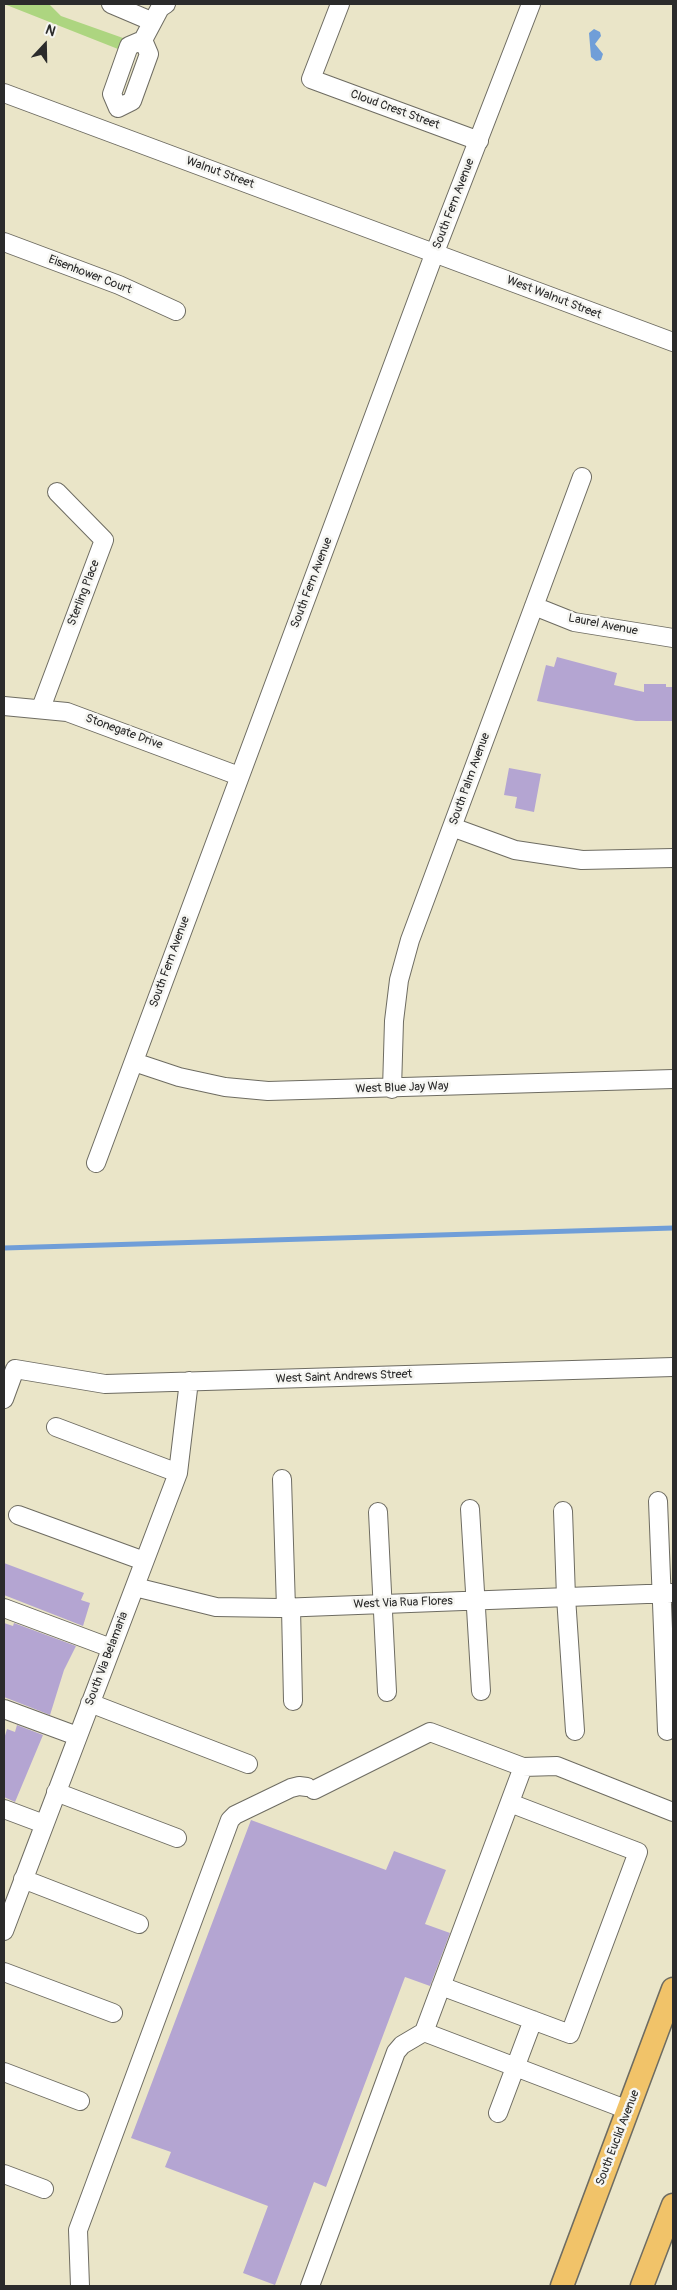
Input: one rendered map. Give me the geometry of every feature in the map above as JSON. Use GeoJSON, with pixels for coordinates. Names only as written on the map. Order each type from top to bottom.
{"type":"FeatureCollection","features":[{"type":"Feature","properties":{"kind":"main road","name":"South Euclid Avenue"},"geometry":{"type":"LineString","coordinates":[[562,2286],[673,1989]]}},
{"type":"Feature","properties":{"kind":"main road"},"geometry":{"type":"LineString","coordinates":[[642,2286],[673,2205]]}},
{"type":"Feature","properties":{"kind":"street"},"geometry":{"type":"LineString","coordinates":[[111,4],[151,21]]}},
{"type":"Feature","properties":{"kind":"street"},"geometry":{"type":"LineString","coordinates":[[109,131],[118,108],[132,102],[149,54],[136,43],[160,8],[166,4]]}},
{"type":"Feature","properties":{"kind":"street","name":"Cloud Crest Street"},"geometry":{"type":"LineString","coordinates":[[340,4],[311,79],[479,141]]}},
{"type":"Feature","properties":{"kind":"street","name":"South Fern Avenue"},"geometry":{"type":"LineString","coordinates":[[96,1164],[435,252],[531,4]]}},
{"type":"Feature","properties":{"kind":"street","name":"Walnut Street"},"geometry":{"type":"LineString","coordinates":[[4,93],[435,252]]}},
{"type":"Feature","properties":{"kind":"street","name":"Eisenhower Court"},"geometry":{"type":"LineString","coordinates":[[4,242],[119,285],[176,312]]}},
{"type":"Feature","properties":{"kind":"street","name":"West Walnut Street"},"geometry":{"type":"LineString","coordinates":[[435,252],[673,342]]}},
{"type":"Feature","properties":{"kind":"street","name":"South Palm Avenue"},"geometry":{"type":"LineString","coordinates":[[392,1089],[394,1021],[398,980],[410,940],[582,477]]}},
{"type":"Feature","properties":{"kind":"street","name":"Sterling Place"},"geometry":{"type":"LineString","coordinates":[[41,708],[104,540],[56,492]]}},
{"type":"Feature","properties":{"kind":"street","name":"Laurel Avenue"},"geometry":{"type":"LineString","coordinates":[[534,606],[574,622],[673,638]]}},
{"type":"Feature","properties":{"kind":"street","name":"Stonegate Drive"},"geometry":{"type":"LineString","coordinates":[[4,706],[41,708],[67,712],[91,719],[239,776]]}},
{"type":"Feature","properties":{"kind":"street"},"geometry":{"type":"LineString","coordinates":[[452,828],[515,850],[582,860],[673,858]]}},
{"type":"Feature","properties":{"kind":"street","name":"West Blue Jay Way"},"geometry":{"type":"LineString","coordinates":[[134,1062],[179,1077],[225,1088],[268,1091],[392,1089],[673,1079]]}},
{"type":"Feature","properties":{"kind":"street","name":"West Saint Andrews Street"},"geometry":{"type":"LineString","coordinates":[[4,1399],[15,1369],[105,1384],[673,1367]]}},
{"type":"Feature","properties":{"kind":"street","name":"South Via Belamaria"},"geometry":{"type":"LineString","coordinates":[[4,1931],[10,1894],[24,1879],[178,1473],[190,1381]]}},
{"type":"Feature","properties":{"kind":"street"},"geometry":{"type":"LineString","coordinates":[[56,1427],[178,1473]]}},
{"type":"Feature","properties":{"kind":"street"},"geometry":{"type":"LineString","coordinates":[[282,1478],[293,1700]]}},
{"type":"Feature","properties":{"kind":"street"},"geometry":{"type":"LineString","coordinates":[[658,1501],[667,1593],[667,1731]]}},
{"type":"Feature","properties":{"kind":"street"},"geometry":{"type":"LineString","coordinates":[[470,1509],[481,1691]]}},
{"type":"Feature","properties":{"kind":"street"},"geometry":{"type":"LineString","coordinates":[[563,1511],[566,1597],[575,1732]]}},
{"type":"Feature","properties":{"kind":"street"},"geometry":{"type":"LineString","coordinates":[[378,1512],[387,1692]]}},
{"type":"Feature","properties":{"kind":"street"},"geometry":{"type":"LineString","coordinates":[[18,1515],[144,1561]]}},
{"type":"Feature","properties":{"kind":"street","name":"West Via Rua Flores"},"geometry":{"type":"LineString","coordinates":[[135,1587],[216,1606],[289,1608],[667,1593]]}},
{"type":"Feature","properties":{"kind":"street"},"geometry":{"type":"LineString","coordinates":[[4,1608],[111,1648]]}},
{"type":"Feature","properties":{"kind":"street"},"geometry":{"type":"LineString","coordinates":[[90,1704],[248,1764]]}},
{"type":"Feature","properties":{"kind":"street"},"geometry":{"type":"LineString","coordinates":[[4,1709],[77,1736]]}},
{"type":"Feature","properties":{"kind":"street"},"geometry":{"type":"LineString","coordinates":[[80,2286],[78,2230],[230,1820],[235,1815],[291,1788],[299,1786],[310,1789],[430,1732],[523,1767],[557,1766],[673,1812]]}},
{"type":"Feature","properties":{"kind":"street"},"geometry":{"type":"LineString","coordinates":[[310,2286],[396,2052],[402,2045],[424,2032],[523,1767]]}},
{"type":"Feature","properties":{"kind":"street"},"geometry":{"type":"LineString","coordinates":[[56,1792],[177,1838]]}},
{"type":"Feature","properties":{"kind":"street"},"geometry":{"type":"LineString","coordinates":[[441,1986],[570,2034],[638,1852],[510,1803]]}},
{"type":"Feature","properties":{"kind":"street"},"geometry":{"type":"LineString","coordinates":[[4,1809],[44,1824]]}},
{"type":"Feature","properties":{"kind":"street"},"geometry":{"type":"LineString","coordinates":[[24,1879],[139,1924]]}},
{"type":"Feature","properties":{"kind":"street"},"geometry":{"type":"LineString","coordinates":[[4,1972],[112,2013]]}},
{"type":"Feature","properties":{"kind":"street"},"geometry":{"type":"LineString","coordinates":[[498,2113],[533,2020]]}},
{"type":"Feature","properties":{"kind":"street"},"geometry":{"type":"LineString","coordinates":[[424,2032],[628,2110]]}},
{"type":"Feature","properties":{"kind":"street"},"geometry":{"type":"LineString","coordinates":[[4,2072],[80,2101]]}},
{"type":"Feature","properties":{"kind":"street"},"geometry":{"type":"LineString","coordinates":[[4,2174],[44,2189]]}},
{"type":"Feature","properties":{"kind":"green space"},"geometry":{"type":"Polygon","coordinates":[[[4,4],[49,4],[61,16],[123,38],[118,49],[4,4]]]}},
{"type":"Feature","properties":{"kind":"water"},"geometry":{"type":"Polygon","coordinates":[[[594,29],[600,32],[601,36],[595,44],[603,54],[601,60],[596,61],[591,57],[589,33],[594,29]]]}},
{"type":"Feature","properties":{"kind":"building"},"geometry":{"type":"Polygon","coordinates":[[[557,657],[617,673],[614,685],[644,692],[644,684],[666,684],[666,687],[673,687],[672,721],[636,721],[537,701],[546,665],[554,667],[557,657]]]}},
{"type":"Feature","properties":{"kind":"building"},"geometry":{"type":"Polygon","coordinates":[[[509,768],[541,774],[534,812],[515,808],[517,797],[504,795],[509,768]]]}},
{"type":"Feature","properties":{"kind":"building"},"geometry":{"type":"Polygon","coordinates":[[[4,1563],[84,1593],[81,1600],[90,1603],[83,1626],[4,1595],[4,1563]]]}},
{"type":"Feature","properties":{"kind":"building"},"geometry":{"type":"Polygon","coordinates":[[[4,1623],[13,1626],[14,1623],[76,1646],[64,1670],[50,1715],[4,1697],[4,1623]]]}},
{"type":"Feature","properties":{"kind":"building"},"geometry":{"type":"Polygon","coordinates":[[[17,1725],[43,1735],[15,1802],[4,1797],[4,1739],[7,1729],[15,1732],[17,1725]]]}},
{"type":"Feature","properties":{"kind":"building"},"geometry":{"type":"Polygon","coordinates":[[[251,1820],[386,1870],[394,1851],[446,1870],[425,1924],[450,1933],[430,1986],[405,1977],[326,2187],[314,2182],[275,2285],[243,2273],[268,2206],[165,2167],[171,2152],[131,2138],[251,1820]]]}},
{"type":"Feature","properties":{"kind":"waterway"},"geometry":{"type":"LineString","coordinates":[[4,1248],[673,1228]]}}]}
